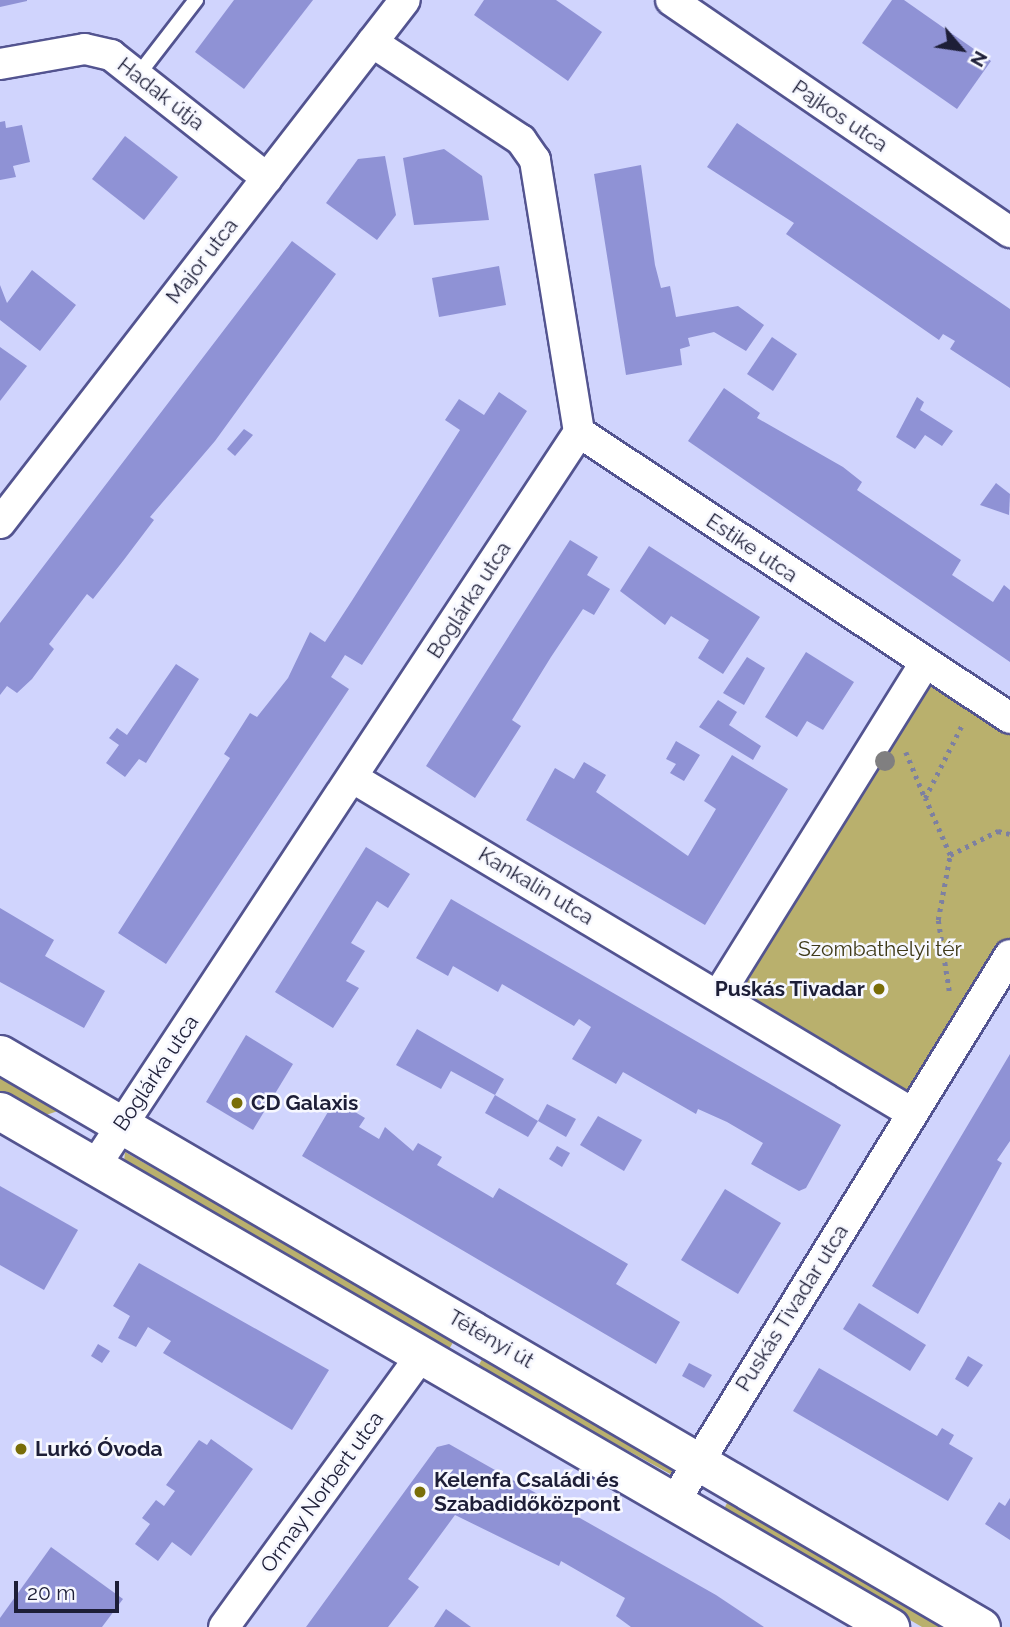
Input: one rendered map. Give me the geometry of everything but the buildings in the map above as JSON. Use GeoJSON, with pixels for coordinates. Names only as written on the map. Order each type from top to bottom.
{"type":"FeatureCollection","features":[{"type":"Feature","properties":{"kind":"street","name":"Major utca"},"geometry":{"type":"LineString","coordinates":[[0,523],[405,0]]}},
{"type":"Feature","properties":{"kind":"street","name":"Pajkos utca"},"geometry":{"type":"LineString","coordinates":[[671,0],[1010,232]]}},
{"type":"Feature","properties":{"kind":"street"},"geometry":{"type":"LineString","coordinates":[[373,42],[521,140],[535,160],[579,432]]}},
{"type":"Feature","properties":{"kind":"street","name":"Hadak útja"},"geometry":{"type":"LineString","coordinates":[[0,64],[85,49],[111,55],[267,178]]}},
{"type":"Feature","properties":{"kind":"street","name":"Estike utca"},"geometry":{"type":"LineString","coordinates":[[579,432],[925,663]]}},
{"type":"Feature","properties":{"kind":"street","name":"Boglárka utca"},"geometry":{"type":"LineString","coordinates":[[95,1166],[579,432]]}},
{"type":"Feature","properties":{"kind":"street"},"geometry":{"type":"LineString","coordinates":[[1010,718],[925,663],[719,994],[912,1113],[1010,955]]}},
{"type":"Feature","properties":{"kind":"street","name":"Kankalin utca"},"geometry":{"type":"LineString","coordinates":[[353,778],[719,994]]}},
{"type":"Feature","properties":{"kind":"street","name":"Tétényi út"},"geometry":{"type":"LineString","coordinates":[[0,1054],[981,1627]]}},
{"type":"Feature","properties":{"kind":"street"},"geometry":{"type":"LineString","coordinates":[[0,1111],[673,1504],[890,1627]]}},
{"type":"Feature","properties":{"kind":"street","name":"Puskás Tivadar utca"},"geometry":{"type":"LineString","coordinates":[[673,1504],[912,1113]]}},
{"type":"Feature","properties":{"kind":"street","name":"Ormay Norbert utca"},"geometry":{"type":"LineString","coordinates":[[225,1627],[420,1357]]}},
{"type":"Feature","properties":{"kind":"lane"},"geometry":{"type":"LineString","coordinates":[[138,75],[196,0]]}},
{"type":"Feature","properties":{"kind":"path"},"geometry":{"type":"LineString","coordinates":[[956,1043],[938,920],[950,855],[925,798],[976,696]]}},
{"type":"Feature","properties":{"kind":"path"},"geometry":{"type":"LineString","coordinates":[[950,855],[998,831],[1010,834]]}},
{"type":"Feature","properties":{"kind":"green space","name":"Szombathelyi tér"},"geometry":{"type":"Polygon","coordinates":[[[925,663],[1010,718],[1010,955],[912,1113],[719,994],[925,663]]]}},
{"type":"Feature","properties":{"kind":"green space"},"geometry":{"type":"Polygon","coordinates":[[[0,1074],[59,1109],[58,1111],[43,1116],[0,1091],[0,1074]]]}},
{"type":"Feature","properties":{"kind":"green space"},"geometry":{"type":"Polygon","coordinates":[[[125,1152],[455,1339],[448,1351],[124,1162],[125,1152]]]}},
{"type":"Feature","properties":{"kind":"green space"},"geometry":{"type":"Polygon","coordinates":[[[484,1356],[674,1468],[672,1475],[477,1368],[484,1356]]]}},
{"type":"Feature","properties":{"kind":"green space"},"geometry":{"type":"Polygon","coordinates":[[[729,1499],[949,1627],[922,1627],[723,1511],[729,1499]]]}},
{"type":"Feature","properties":{"kind":"place","name":"Puskás Tivadar"},"geometry":{"type":"Point","coordinates":[879,989]}},
{"type":"Feature","properties":{"kind":"place","name":"CD Galaxis"},"geometry":{"type":"Point","coordinates":[237,1103]}},
{"type":"Feature","properties":{"kind":"place","name":"Lurkó Óvoda"},"geometry":{"type":"Point","coordinates":[21,1449]}},
{"type":"Feature","properties":{"kind":"place","name":"Kelenfa Családi és Szabadidőközpont"},"geometry":{"type":"Point","coordinates":[420,1492]}}]}
